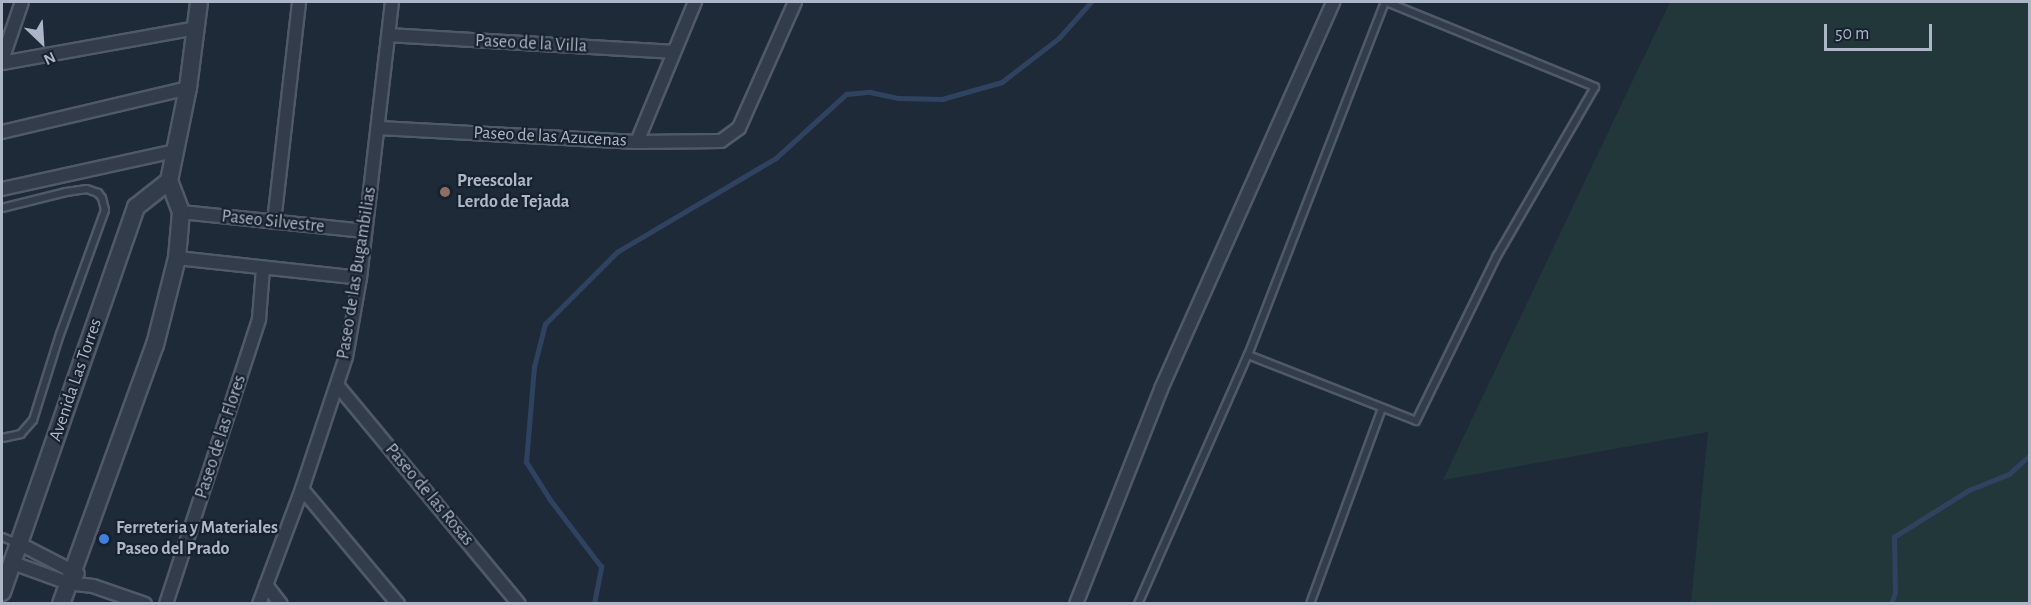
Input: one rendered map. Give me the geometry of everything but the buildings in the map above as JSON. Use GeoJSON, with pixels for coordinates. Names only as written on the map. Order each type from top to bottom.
{"type":"FeatureCollection","features":[{"type":"Feature","properties":{"kind":"street"},"geometry":{"type":"LineString","coordinates":[[22,2],[2,62],[196,28]]}},
{"type":"Feature","properties":{"kind":"street"},"geometry":{"type":"LineString","coordinates":[[61,603],[155,345],[177,258],[180,213],[169,181],[188,88],[199,2]]}},
{"type":"Feature","properties":{"kind":"street"},"geometry":{"type":"LineString","coordinates":[[274,222],[299,2]]}},
{"type":"Feature","properties":{"kind":"street","name":"Paseo de las Bugambilias"},"geometry":{"type":"LineString","coordinates":[[259,603],[338,386],[353,325],[379,128],[392,2]]}},
{"type":"Feature","properties":{"kind":"street"},"geometry":{"type":"LineString","coordinates":[[637,142],[695,2]]}},
{"type":"Feature","properties":{"kind":"street","name":"Paseo de las Azucenas"},"geometry":{"type":"LineString","coordinates":[[379,128],[637,142],[721,141],[739,128],[795,2]]}},
{"type":"Feature","properties":{"kind":"street"},"geometry":{"type":"LineString","coordinates":[[1076,603],[1161,388],[1333,2]]}},
{"type":"Feature","properties":{"kind":"street","name":"Paseo de la Villa"},"geometry":{"type":"LineString","coordinates":[[389,35],[673,52]]}},
{"type":"Feature","properties":{"kind":"street"},"geometry":{"type":"LineString","coordinates":[[2,132],[188,88]]}},
{"type":"Feature","properties":{"kind":"street"},"geometry":{"type":"LineString","coordinates":[[2,189],[174,151]]}},
{"type":"Feature","properties":{"kind":"street","name":"Avenida Las Torres"},"geometry":{"type":"LineString","coordinates":[[2,592],[7,561],[20,544],[136,207],[169,181]]}},
{"type":"Feature","properties":{"kind":"street","name":"Paseo Silvestre"},"geometry":{"type":"LineString","coordinates":[[180,213],[365,231]]}},
{"type":"Feature","properties":{"kind":"street"},"geometry":{"type":"LineString","coordinates":[[177,258],[360,278]]}},
{"type":"Feature","properties":{"kind":"street","name":"Paseo de las Flores"},"geometry":{"type":"LineString","coordinates":[[166,603],[259,319],[263,268]]}},
{"type":"Feature","properties":{"kind":"street","name":"Paseo de las Rosas"},"geometry":{"type":"LineString","coordinates":[[338,386],[519,603]]}},
{"type":"Feature","properties":{"kind":"street"},"geometry":{"type":"LineString","coordinates":[[302,489],[398,603]]}},
{"type":"Feature","properties":{"kind":"street"},"geometry":{"type":"LineString","coordinates":[[20,544],[70,577]]}},
{"type":"Feature","properties":{"kind":"street"},"geometry":{"type":"LineString","coordinates":[[7,561],[70,577],[145,603]]}},
{"type":"Feature","properties":{"kind":"street"},"geometry":{"type":"LineString","coordinates":[[266,585],[281,603]]}},
{"type":"Feature","properties":{"kind":"lane"},"geometry":{"type":"LineString","coordinates":[[1138,603],[1248,355],[1386,2],[1595,87],[1497,256],[1416,421],[1248,355]]}},
{"type":"Feature","properties":{"kind":"lane"},"geometry":{"type":"LineString","coordinates":[[2,208],[87,189],[98,193],[105,210],[60,334],[33,420],[21,434],[2,438]]}},
{"type":"Feature","properties":{"kind":"lane"},"geometry":{"type":"LineString","coordinates":[[1310,603],[1382,408]]}},
{"type":"Feature","properties":{"kind":"lane"},"geometry":{"type":"LineString","coordinates":[[2,537],[20,544]]}},
{"type":"Feature","properties":{"kind":"green space"},"geometry":{"type":"Polygon","coordinates":[[[1670,2],[2029,2],[2029,603],[1691,603],[1708,432],[1443,480],[1670,2]]]}},
{"type":"Feature","properties":{"kind":"waterway"},"geometry":{"type":"LineString","coordinates":[[594,604],[601,567],[550,500],[526,462],[534,367],[545,324],[617,252],[776,158],[846,94],[870,92],[899,98],[942,99],[1002,82],[1059,38],[1091,2]]}},
{"type":"Feature","properties":{"kind":"waterway"},"geometry":{"type":"LineString","coordinates":[[1891,604],[1895,593],[1894,537],[1969,490],[2009,474],[2030,455]]}},
{"type":"Feature","properties":{"kind":"place","name":"Preescolar Lerdo de Tejada"},"geometry":{"type":"Point","coordinates":[445,192]}},
{"type":"Feature","properties":{"kind":"place","name":"Ferreteria y Materiales Paseo del Prado"},"geometry":{"type":"Point","coordinates":[104,539]}}]}
